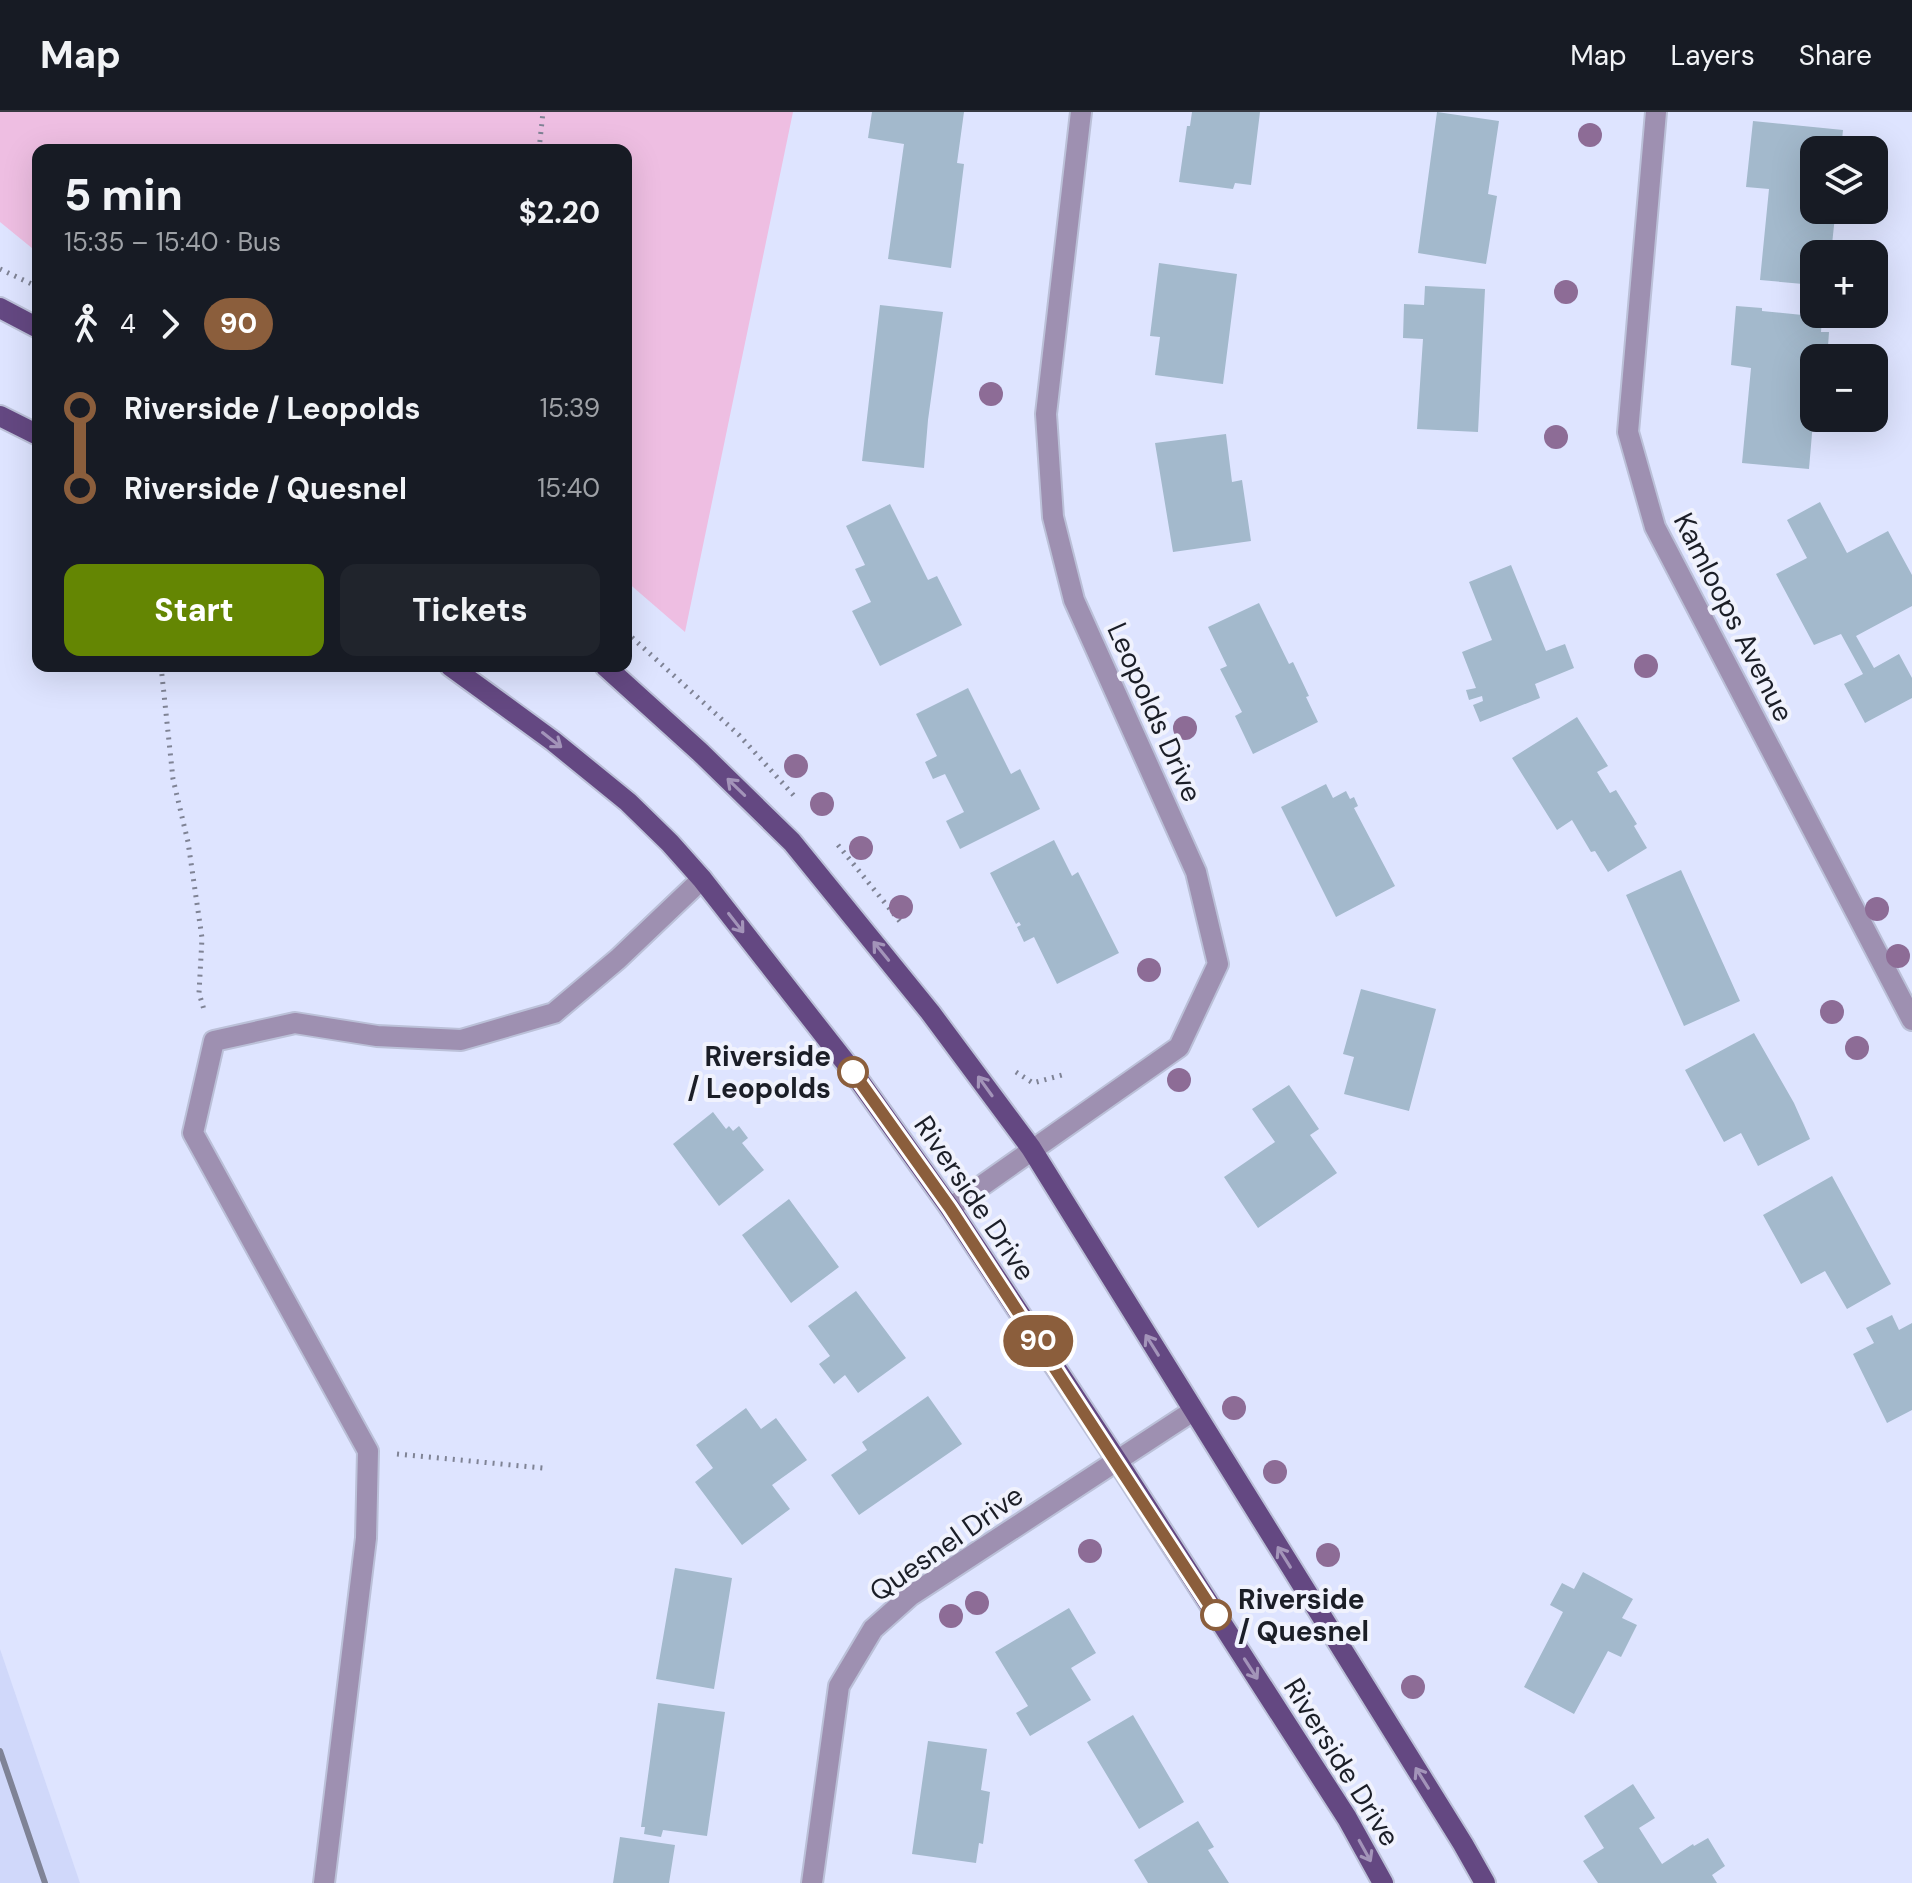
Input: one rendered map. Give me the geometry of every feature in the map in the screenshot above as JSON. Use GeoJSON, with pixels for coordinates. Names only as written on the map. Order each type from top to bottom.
{"type":"FeatureCollection","features":[{"type":"Feature","properties":{"kind":"main road"},"geometry":{"type":"LineString","coordinates":[[0,308],[32,325]]}},
{"type":"Feature","properties":{"kind":"main road"},"geometry":{"type":"LineString","coordinates":[[0,416],[32,432]]}},
{"type":"Feature","properties":{"kind":"main road","name":"Riverside Drive"},"geometry":{"type":"LineString","coordinates":[[458,672],[553,741],[628,802],[702,879],[853,1072],[950,1208],[1118,1462],[1347,1818],[1383,1883]]}},
{"type":"Feature","properties":{"kind":"main road"},"geometry":{"type":"LineString","coordinates":[[612,672],[792,842],[930,1012],[1031,1148],[1485,1883]]}},
{"type":"Feature","properties":{"kind":"street","name":"Leopolds Drive"},"geometry":{"type":"LineString","coordinates":[[950,1208],[1031,1148],[1179,1047],[1218,964],[1196,872],[1074,600],[1053,517],[1046,414],[1081,112]]}},
{"type":"Feature","properties":{"kind":"street","name":"Kamloops Avenue"},"geometry":{"type":"LineString","coordinates":[[1656,112],[1628,432],[1631,445],[1655,527],[1912,1020]]}},
{"type":"Feature","properties":{"kind":"street"},"geometry":{"type":"LineString","coordinates":[[324,1883],[366,1538],[368,1451],[193,1133],[214,1041],[295,1023],[377,1036],[461,1040],[554,1013],[629,949],[702,879]]}},
{"type":"Feature","properties":{"kind":"street","name":"Quesnel Drive"},"geometry":{"type":"LineString","coordinates":[[812,1883],[839,1686],[873,1629],[910,1596],[1193,1411]]}},
{"type":"Feature","properties":{"kind":"path"},"geometry":{"type":"LineString","coordinates":[[540,144],[543,112]]}},
{"type":"Feature","properties":{"kind":"path"},"geometry":{"type":"LineString","coordinates":[[0,269],[32,284]]}},
{"type":"Feature","properties":{"kind":"path"},"geometry":{"type":"LineString","coordinates":[[632,637],[739,735],[800,803]]}},
{"type":"Feature","properties":{"kind":"path"},"geometry":{"type":"LineString","coordinates":[[162,672],[173,779],[188,842],[202,938],[199,993],[214,1041]]}},
{"type":"Feature","properties":{"kind":"path"},"geometry":{"type":"LineString","coordinates":[[831,837],[862,872]]}},
{"type":"Feature","properties":{"kind":"path"},"geometry":{"type":"LineString","coordinates":[[368,1451],[543,1468]]}},
{"type":"Feature","properties":{"kind":"shaded area"},"geometry":{"type":"Polygon","coordinates":[[[0,112],[793,112],[685,632],[632,586],[632,144],[32,144],[32,248],[0,222],[0,112]]]}},
{"type":"Feature","properties":{"kind":"shaded area"},"geometry":{"type":"Polygon","coordinates":[[[0,1649],[80,1883],[0,1883],[0,1649]]]}},
{"type":"Feature","properties":{"kind":"building"},"geometry":{"type":"Polygon","coordinates":[[[872,112],[964,112],[957,163],[964,164],[951,268],[888,259],[904,144],[868,138],[872,112]]]}},
{"type":"Feature","properties":{"kind":"building"},"geometry":{"type":"Polygon","coordinates":[[[1192,112],[1260,112],[1251,185],[1235,183],[1233,189],[1179,182],[1192,112]]]}},
{"type":"Feature","properties":{"kind":"building"},"geometry":{"type":"Polygon","coordinates":[[[1437,112],[1499,121],[1488,194],[1497,196],[1486,264],[1418,253],[1437,112]]]}},
{"type":"Feature","properties":{"kind":"building"},"geometry":{"type":"Polygon","coordinates":[[[1753,121],[1843,130],[1842,136],[1800,136],[1800,224],[1834,224],[1832,240],[1800,240],[1800,284],[1760,280],[1769,189],[1746,187],[1753,121]]]}},
{"type":"Feature","properties":{"kind":"building"},"geometry":{"type":"Polygon","coordinates":[[[1159,263],[1237,274],[1223,384],[1155,375],[1160,337],[1150,336],[1159,263]]]}},
{"type":"Feature","properties":{"kind":"building"},"geometry":{"type":"Polygon","coordinates":[[[1425,286],[1485,289],[1478,432],[1417,429],[1423,339],[1403,338],[1404,304],[1424,305],[1425,286]]]}},
{"type":"Feature","properties":{"kind":"building"},"geometry":{"type":"Polygon","coordinates":[[[880,305],[943,312],[924,468],[862,461],[880,305]]]}},
{"type":"Feature","properties":{"kind":"building"},"geometry":{"type":"Polygon","coordinates":[[[1736,306],[1800,315],[1800,328],[1821,328],[1821,332],[1829,332],[1828,344],[1800,344],[1800,432],[1812,432],[1809,469],[1742,463],[1751,368],[1731,365],[1736,306]]]}},
{"type":"Feature","properties":{"kind":"building"},"geometry":{"type":"Polygon","coordinates":[[[1226,434],[1232,482],[1242,480],[1251,541],[1173,552],[1155,443],[1226,434]]]}},
{"type":"Feature","properties":{"kind":"building"},"geometry":{"type":"Polygon","coordinates":[[[1820,502],[1847,553],[1888,531],[1912,575],[1912,606],[1856,636],[1874,668],[1899,654],[1912,678],[1912,698],[1865,723],[1844,684],[1863,674],[1841,634],[1814,645],[1776,574],[1807,558],[1787,520],[1820,502]]]}},
{"type":"Feature","properties":{"kind":"building"},"geometry":{"type":"Polygon","coordinates":[[[890,504],[928,580],[937,576],[962,625],[880,666],[852,611],[871,602],[855,569],[865,565],[846,526],[890,504]]]}},
{"type":"Feature","properties":{"kind":"building"},"geometry":{"type":"Polygon","coordinates":[[[1511,565],[1546,651],[1565,644],[1574,668],[1535,684],[1540,698],[1480,722],[1473,705],[1483,701],[1482,696],[1469,700],[1466,690],[1476,688],[1462,652],[1492,640],[1469,582],[1511,565]]]}},
{"type":"Feature","properties":{"kind":"building"},"geometry":{"type":"Polygon","coordinates":[[[1259,603],[1289,664],[1293,662],[1318,722],[1253,754],[1235,716],[1242,712],[1220,669],[1227,666],[1208,627],[1259,603]]]}},
{"type":"Feature","properties":{"kind":"building"},"geometry":{"type":"Polygon","coordinates":[[[968,688],[1011,774],[1020,769],[1040,809],[960,849],[946,821],[964,812],[945,774],[933,779],[925,762],[937,756],[916,714],[968,688]]]}},
{"type":"Feature","properties":{"kind":"building"},"geometry":{"type":"Polygon","coordinates":[[[1577,717],[1608,766],[1597,772],[1610,793],[1616,790],[1637,824],[1634,826],[1647,848],[1608,872],[1595,851],[1591,852],[1572,820],[1557,830],[1512,758],[1577,717]]]}},
{"type":"Feature","properties":{"kind":"building"},"geometry":{"type":"Polygon","coordinates":[[[1326,784],[1333,798],[1346,791],[1350,799],[1354,797],[1358,806],[1354,808],[1395,886],[1336,917],[1281,807],[1326,784]]]}},
{"type":"Feature","properties":{"kind":"building"},"geometry":{"type":"Polygon","coordinates":[[[1054,840],[1072,876],[1078,872],[1119,953],[1057,984],[1034,937],[1024,942],[1017,927],[1021,925],[1019,922],[1016,924],[990,873],[1054,840]]]}},
{"type":"Feature","properties":{"kind":"building"},"geometry":{"type":"Polygon","coordinates":[[[1681,870],[1740,1001],[1684,1026],[1626,895],[1681,870]]]}},
{"type":"Feature","properties":{"kind":"building"},"geometry":{"type":"Polygon","coordinates":[[[1361,989],[1436,1009],[1409,1111],[1344,1094],[1354,1057],[1343,1054],[1361,989]]]}},
{"type":"Feature","properties":{"kind":"building"},"geometry":{"type":"Polygon","coordinates":[[[1754,1033],[1794,1103],[1810,1139],[1758,1166],[1741,1133],[1724,1142],[1685,1070],[1754,1033]]]}},
{"type":"Feature","properties":{"kind":"building"},"geometry":{"type":"Polygon","coordinates":[[[1289,1085],[1319,1129],[1310,1135],[1337,1173],[1258,1228],[1224,1177],[1275,1142],[1252,1109],[1289,1085]]]}},
{"type":"Feature","properties":{"kind":"building"},"geometry":{"type":"Polygon","coordinates":[[[713,1112],[726,1129],[729,1126],[733,1131],[739,1126],[748,1138],[742,1143],[764,1170],[719,1206],[673,1144],[713,1112]]]}},
{"type":"Feature","properties":{"kind":"building"},"geometry":{"type":"Polygon","coordinates":[[[1832,1176],[1891,1284],[1847,1309],[1825,1271],[1801,1284],[1763,1215],[1832,1176]]]}},
{"type":"Feature","properties":{"kind":"building"},"geometry":{"type":"Polygon","coordinates":[[[789,1199],[839,1267],[791,1303],[742,1235],[789,1199]]]}},
{"type":"Feature","properties":{"kind":"building"},"geometry":{"type":"Polygon","coordinates":[[[856,1291],[906,1358],[858,1393],[845,1375],[834,1384],[819,1364],[830,1356],[808,1326],[856,1291]]]}},
{"type":"Feature","properties":{"kind":"building"},"geometry":{"type":"Polygon","coordinates":[[[1892,1315],[1899,1330],[1912,1323],[1912,1410],[1887,1423],[1853,1354],[1874,1343],[1866,1328],[1892,1315]]]}},
{"type":"Feature","properties":{"kind":"building"},"geometry":{"type":"Polygon","coordinates":[[[928,1396],[962,1444],[859,1515],[831,1475],[867,1450],[862,1442],[928,1396]]]}},
{"type":"Feature","properties":{"kind":"building"},"geometry":{"type":"Polygon","coordinates":[[[746,1408],[761,1429],[776,1418],[807,1460],[772,1485],[790,1509],[742,1545],[695,1482],[713,1468],[696,1445],[746,1408]]]}},
{"type":"Feature","properties":{"kind":"building"},"geometry":{"type":"Polygon","coordinates":[[[675,1568],[732,1578],[714,1689],[656,1679],[675,1568]]]}},
{"type":"Feature","properties":{"kind":"building"},"geometry":{"type":"Polygon","coordinates":[[[1583,1572],[1633,1599],[1622,1618],[1637,1625],[1621,1657],[1608,1651],[1574,1714],[1524,1687],[1563,1612],[1550,1605],[1562,1583],[1574,1589],[1583,1572]]]}},
{"type":"Feature","properties":{"kind":"building"},"geometry":{"type":"Polygon","coordinates":[[[1069,1608],[1096,1653],[1071,1668],[1091,1700],[1030,1736],[1016,1713],[1028,1706],[995,1652],[1069,1608]]]}},
{"type":"Feature","properties":{"kind":"building"},"geometry":{"type":"Polygon","coordinates":[[[658,1703],[725,1712],[707,1836],[663,1830],[661,1837],[644,1834],[645,1827],[641,1827],[658,1703]]]}},
{"type":"Feature","properties":{"kind":"building"},"geometry":{"type":"Polygon","coordinates":[[[1133,1715],[1184,1802],[1139,1829],[1087,1742],[1133,1715]]]}},
{"type":"Feature","properties":{"kind":"building"},"geometry":{"type":"Polygon","coordinates":[[[928,1741],[987,1749],[981,1790],[990,1792],[983,1844],[979,1843],[976,1863],[912,1854],[928,1741]]]}},
{"type":"Feature","properties":{"kind":"building"},"geometry":{"type":"Polygon","coordinates":[[[1633,1784],[1655,1818],[1639,1828],[1662,1864],[1708,1838],[1725,1866],[1712,1875],[1717,1883],[1598,1883],[1583,1861],[1604,1848],[1584,1816],[1633,1784]]]}},
{"type":"Feature","properties":{"kind":"building"},"geometry":{"type":"Polygon","coordinates":[[[1198,1821],[1214,1847],[1208,1850],[1229,1883],[1148,1883],[1134,1860],[1198,1821]]]}},
{"type":"Feature","properties":{"kind":"building"},"geometry":{"type":"Polygon","coordinates":[[[620,1837],[675,1845],[669,1883],[613,1883],[620,1837]]]}},
{"type":"Feature","properties":{"kind":"railway"},"geometry":{"type":"LineString","coordinates":[[0,1751],[45,1883]]}},
{"type":"Feature","properties":{"kind":"bus line","name":"90"},"geometry":{"type":"LineString","coordinates":[[853,1072],[950,1208],[1216,1615]]}},
{"type":"Feature","properties":{"kind":"place","name":"Riverside / Leopolds"},"geometry":{"type":"Point","coordinates":[853,1072]}},
{"type":"Feature","properties":{"kind":"place","name":"Riverside / Quesnel"},"geometry":{"type":"Point","coordinates":[1216,1615]}}]}
